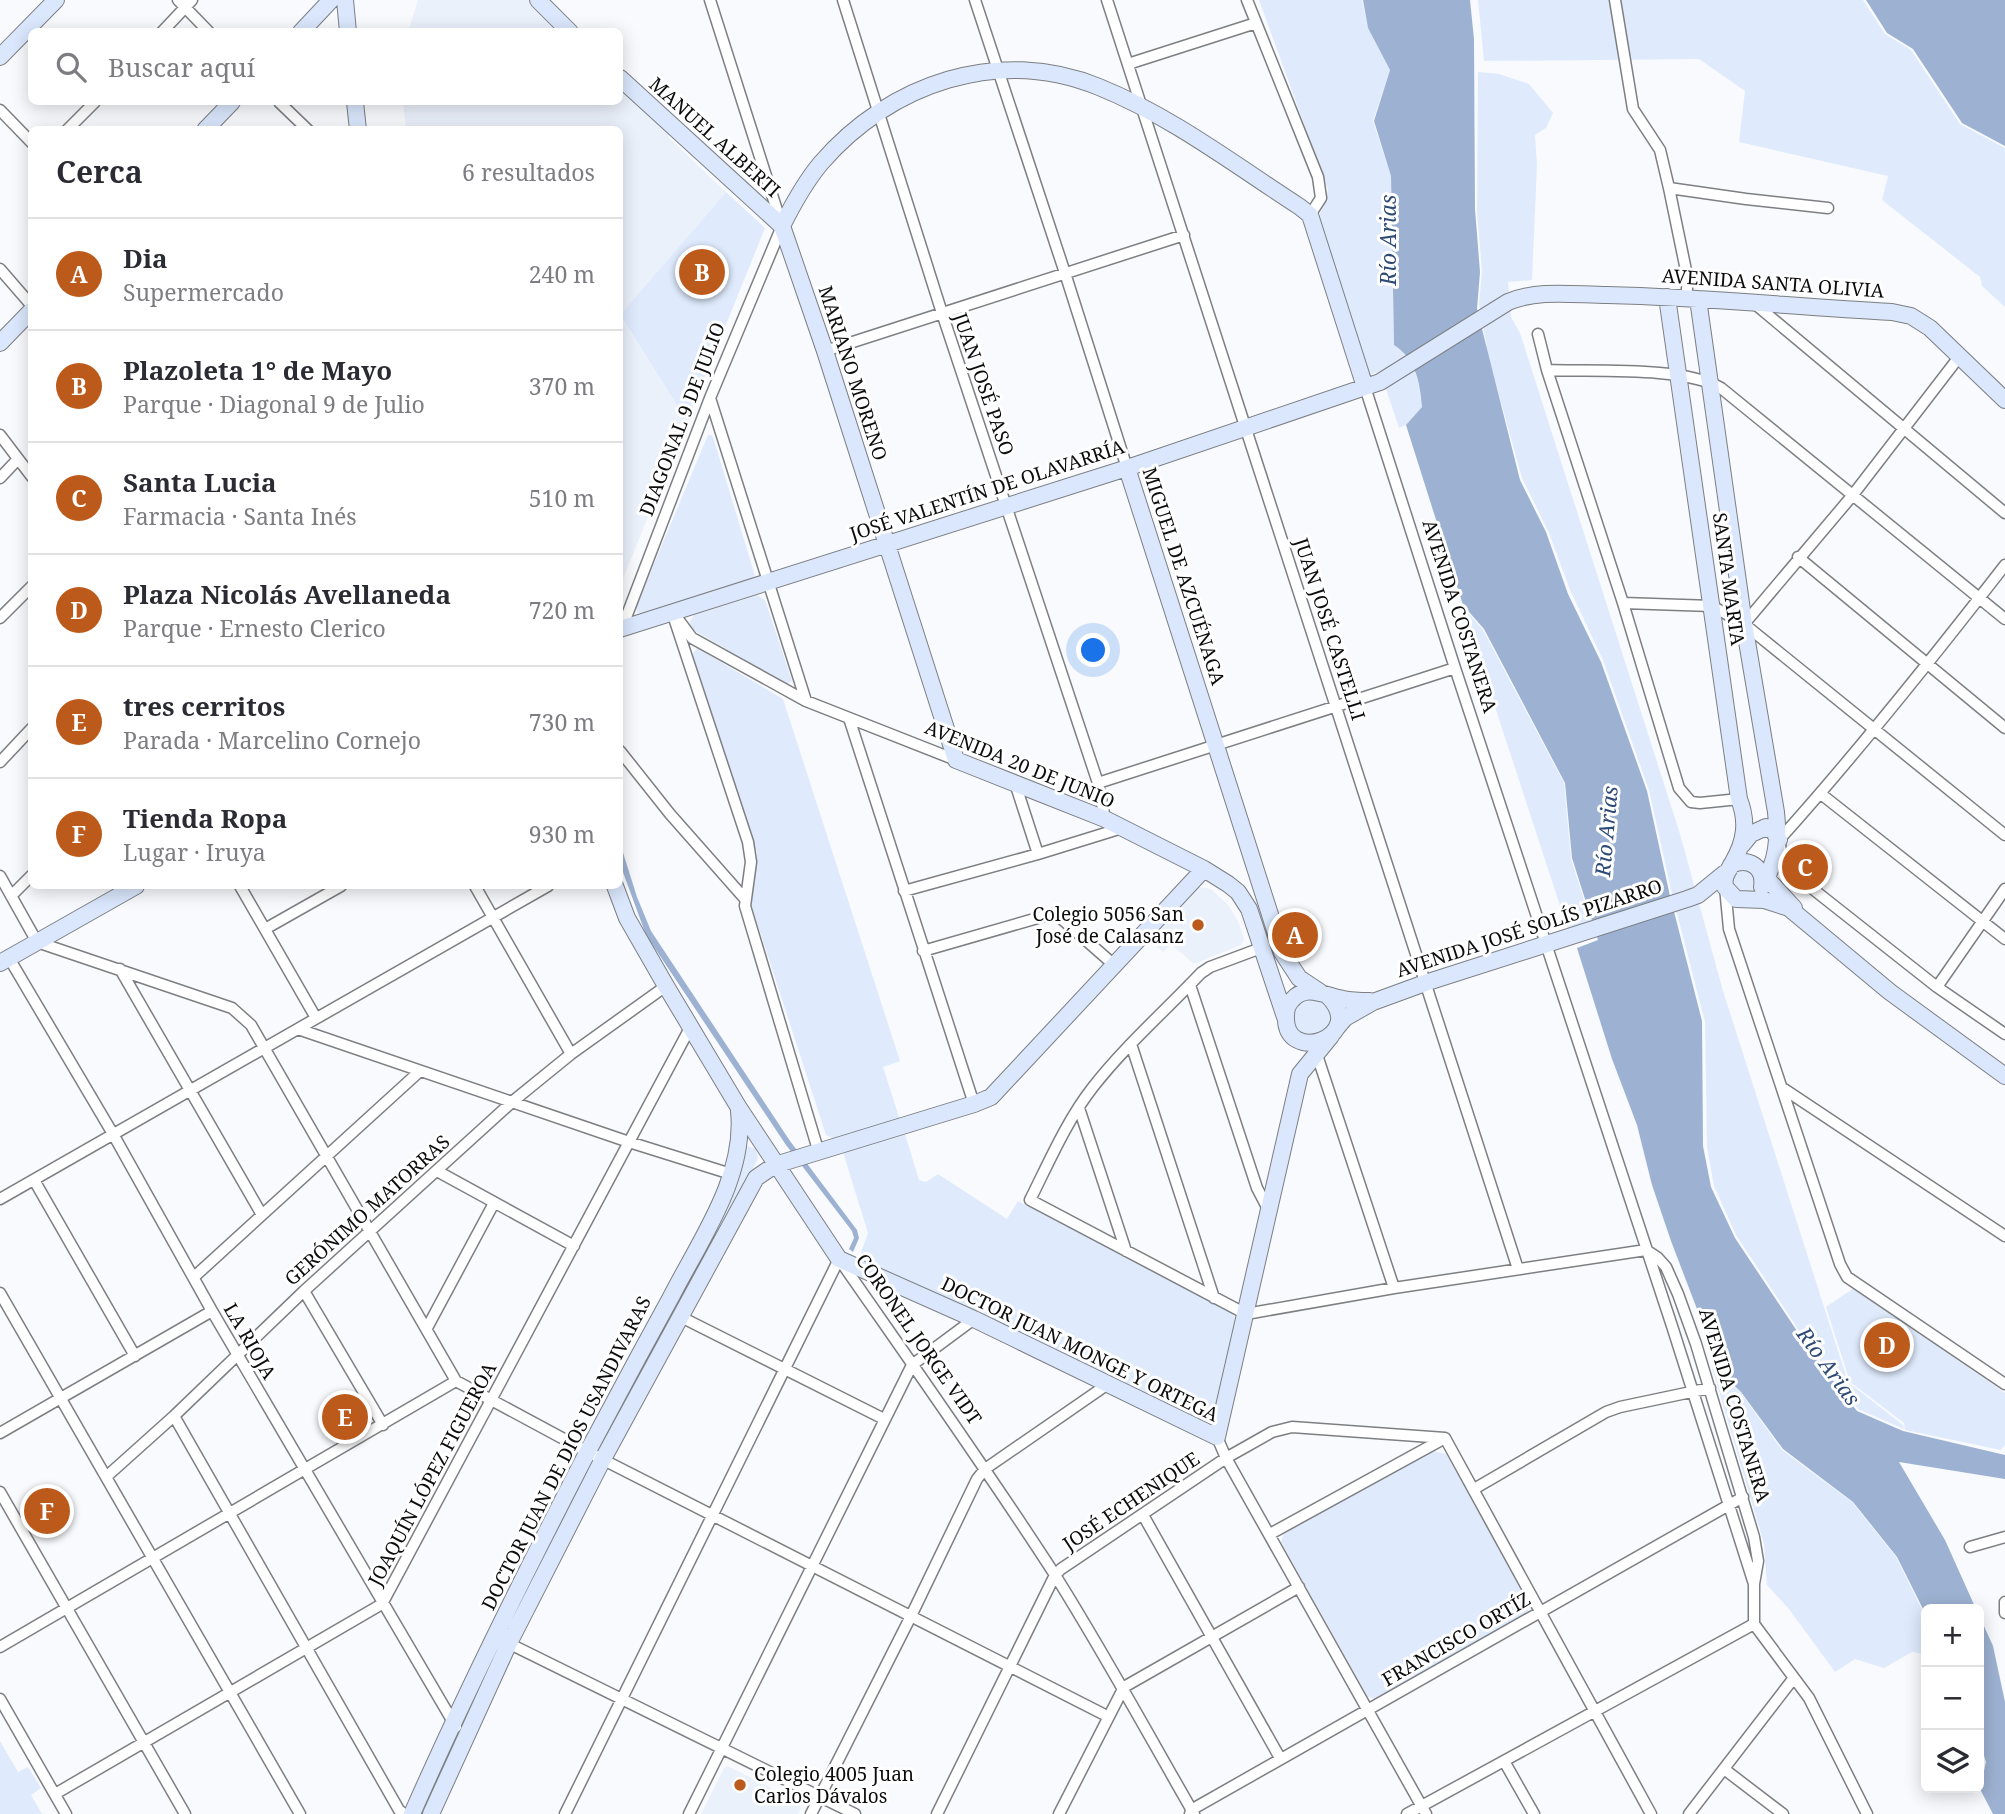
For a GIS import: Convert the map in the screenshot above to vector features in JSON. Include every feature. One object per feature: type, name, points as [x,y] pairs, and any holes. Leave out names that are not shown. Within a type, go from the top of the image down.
[{"type":"main road","points":[[28,28],[56,0]]},
{"type":"main road","points":[[305,28],[331,0]]},
{"type":"main road","points":[[345,0],[348,28]]},
{"type":"main road","points":[[538,0],[566,28]]},
{"type":"main road","points":[[0,57],[28,28]]},
{"type":"main road","name":"DIAGONAL 9 DE JULIO","points":[[782,226],[800,192],[820,164],[879,112],[907,94],[935,83],[998,70],[1034,71],[1072,77],[1142,106],[1310,215]]},
{"type":"main road","name":"MANUEL ALBERTI","points":[[623,81],[782,226]]},
{"type":"main road","points":[[209,126],[229,105]]},
{"type":"main road","points":[[355,105],[358,126]]},
{"type":"main road","name":"AVENIDA COSTANERA","points":[[1310,215],[1365,387]]},
{"type":"main road","name":"MARIANO MORENO","points":[[782,226],[825,351],[956,760]]},
{"type":"main road","name":"AVENIDA SANTA OLIVIA","points":[[1508,302],[1520,297],[1543,295],[1667,296],[1892,312],[1911,316],[1930,328],[2005,400]]},
{"type":"main road","name":"SANTA MARTA","points":[[1667,296],[1746,824],[1733,887]]},
{"type":"main road","name":"SANTA MARTA","points":[[1692,298],[1709,382],[1779,840]]},
{"type":"main road","name":"JOSÉ VALENTÍN DE OLAVARRÍA","points":[[623,627],[1127,468],[1385,380],[1508,302]]},
{"type":"main road","points":[[1,341],[28,312]]},
{"type":"main road","name":"MIGUEL DE AZCUÉNAGA","points":[[1127,468],[1282,952],[1299,978],[1324,994]]},
{"type":"main road","name":"AVENIDA 20 DE JUNIO","points":[[956,760],[1105,819],[1228,884],[1245,901],[1288,1025],[1300,1074]]},
{"type":"main road","points":[[1742,805],[1760,820],[1767,819],[1776,812]]},
{"type":"main road","points":[[1740,846],[1751,834],[1766,827],[1773,831],[1779,840],[1759,893],[1733,887],[1747,862],[1765,875]]},
{"type":"main road","points":[[731,1174],[764,1172],[991,1097],[1204,869]]},
{"type":"main road","name":"AVENIDA JOSÉ SOLÍS PIZARRO","points":[[1765,875],[1803,918]]},
{"type":"main road","name":"AVENIDA JOSÉ SOLÍS PIZARRO","points":[[1693,897],[1716,894],[1733,887]]},
{"type":"main road","name":"AVENIDA JOSÉ SOLÍS PIZARRO","points":[[1333,1033],[1354,1010],[1425,983],[1693,897],[1733,887],[1790,908],[1890,992],[2005,1076]]},
{"type":"main road","points":[[5,960],[131,889]]},
{"type":"main road","points":[[616,889],[627,918],[764,1147],[764,1172]]},
{"type":"main road","points":[[1312,990],[1324,994],[1337,1008],[1338,1023],[1333,1033],[1315,1044],[1298,1040],[1288,1025],[1287,1009],[1296,996],[1312,990]]},
{"type":"main road","name":"AVENIDA JOSÉ SOLÍS PIZARRO","points":[[1324,994],[1373,1002]]},
{"type":"main road","name":"AVENIDA 20 DE JUNIO","points":[[1217,1437],[1300,1074],[1333,1033]]},
{"type":"main road","name":"DOCTOR JUAN DE DIOS USANDIVARAS","points":[[412,1814],[452,1723],[502,1640],[721,1202],[739,1148],[739,1108]]},
{"type":"main road","points":[[739,1148],[752,1141],[764,1147]]},
{"type":"main road","name":"DOCTOR JUAN DE DIOS USANDIVARAS","points":[[595,1456],[681,1318],[764,1172]]},
{"type":"main road","name":"CORONEL JORGE VIDT","points":[[764,1172],[839,1259]]},
{"type":"main road","name":"DOCTOR JUAN MONGE Y ORTEGA","points":[[839,1259],[974,1320],[1217,1437]]},
{"type":"main road","name":"DOCTOR JUAN DE DIOS USANDIVARAS","points":[[431,1814],[466,1737],[502,1640]]},
{"type":"street","name":"MARIANO MORENO","points":[[710,0],[782,226]]},
{"type":"street","name":"JUAN JOSÉ PASO","points":[[843,0],[942,313],[1098,783],[1105,819]]},
{"type":"street","name":"MIGUEL DE AZCUÉNAGA","points":[[975,0],[1127,468]]},
{"type":"street","name":"JUAN JOSÉ CASTELLI","points":[[1107,0],[1518,1269]]},
{"type":"street","points":[[1247,0],[1318,177],[1321,198],[1310,215]]},
{"type":"street","name":"SANTA MARTA","points":[[1615,0],[1633,109],[1660,150],[1692,298]]},
{"type":"street","points":[[165,28],[185,3],[206,28]]},
{"type":"street","points":[[1128,64],[1256,23]]},
{"type":"street","points":[[71,126],[91,105]]},
{"type":"street","points":[[282,105],[304,126]]},
{"type":"street","points":[[0,110],[28,139]]},
{"type":"street","points":[[1669,188],[1828,208]]},
{"type":"street","name":"DIAGONAL 9 DE JULIO","points":[[623,623],[710,398],[782,226]]},
{"type":"street","points":[[825,351],[1184,234]]},
{"type":"street","points":[[0,269],[28,303]]},
{"type":"street","points":[[1755,304],[2005,513]]},
{"type":"street","points":[[1538,334],[1679,788],[1690,802],[1742,805]]},
{"type":"street","points":[[1744,624],[1852,496],[1959,357]]},
{"type":"street","points":[[1547,370],[1679,374],[1721,388],[2005,619]]},
{"type":"street","name":"AVENIDA COSTANERA","points":[[1365,387],[1754,1584]]},
{"type":"street","points":[[710,398],[806,701]]},
{"type":"street","points":[[0,435],[28,472]]},
{"type":"street","points":[[0,478],[18,459]]},
{"type":"street","points":[[1798,557],[2005,728]]},
{"type":"street","points":[[1794,873],[1782,856],[1779,840],[1821,794],[2005,565]]},
{"type":"street","points":[[0,618],[28,590]]},
{"type":"street","points":[[1623,603],[1712,606],[1744,624],[2005,835]]},
{"type":"street","points":[[672,611],[748,842],[751,862],[745,906],[807,1156]]},
{"type":"street","name":"AVENIDA 20 DE JUNIO","points":[[672,611],[692,638],[806,701],[956,760]]},
{"type":"street","points":[[1098,783],[1338,708],[1455,668]]},
{"type":"street","points":[[849,718],[974,1104]]},
{"type":"street","points":[[0,762],[28,732]]},
{"type":"street","points":[[623,755],[670,814],[745,899]]},
{"type":"street","points":[[1015,783],[1038,854]]},
{"type":"street","points":[[1821,794],[2005,939]]},
{"type":"street","points":[[904,891],[1122,828]]},
{"type":"street","points":[[1765,875],[1780,865],[1794,873],[1937,987],[2005,1034]]},
{"type":"street","points":[[0,876],[37,942],[232,1008],[251,1025],[457,1381],[595,1456],[1107,1716]]},
{"type":"street","points":[[11,896],[28,879]]},
{"type":"street","points":[[1733,887],[1729,929],[1840,1264],[1847,1277],[1855,1285],[2005,1384]]},
{"type":"street","points":[[242,889],[316,1018]]},
{"type":"street","points":[[265,929],[336,889]]},
{"type":"street","points":[[477,889],[571,1054]]},
{"type":"street","points":[[0,1199],[543,889]]},
{"type":"street","points":[[1937,987],[2005,890]]},
{"type":"street","points":[[923,951],[1055,913],[1114,964]]},
{"type":"street","points":[[1261,948],[1210,967],[1131,1044],[1093,1087],[1079,1108],[1030,1200],[1246,1314],[1394,1288],[1646,1250]]},
{"type":"street","name":"LA RIOJA","points":[[5,960],[113,1134],[212,1311],[452,1723],[466,1737]]},
{"type":"street","points":[[120,969],[262,1215]]},
{"type":"street","points":[[1190,985],[1256,1188],[1268,1209]]},
{"type":"street","name":"GERÓNIMO MATORRAS","points":[[106,1477],[239,1355],[250,1341],[304,1291],[512,1102],[571,1054],[666,986]]},
{"type":"street","name":"JOAQUÍN LÓPEZ FIGUEROA","points":[[55,1794],[382,1604],[691,1026]]},
{"type":"street","points":[[298,1029],[731,1174]]},
{"type":"street","points":[[1131,1044],[1214,1298]]},
{"type":"street","points":[[1316,1052],[1394,1288]]},
{"type":"street","points":[[194,1277],[420,1072]]},
{"type":"street","points":[[1784,1089],[2005,1237]]},
{"type":"street","points":[[1079,1108],[1126,1251]]},
{"type":"street","points":[[437,1171],[574,1246]]},
{"type":"street","points":[[34,1180],[135,1356]]},
{"type":"street","points":[[427,1328],[494,1203]]},
{"type":"street","name":"AVENIDA COSTANERA","points":[[1646,1250],[1666,1267],[1692,1332],[1755,1537],[1758,1561],[1754,1584],[1754,1623]]},
{"type":"street","points":[[565,1814],[839,1259]]},
{"type":"street","name":"CORONEL JORGE VIDT","points":[[839,1259],[1055,1575],[1124,1687],[1192,1813]]},
{"type":"street","points":[[304,1291],[383,1425]]},
{"type":"street","points":[[0,1293],[300,1814]]},
{"type":"street","points":[[0,1433],[212,1311]]},
{"type":"street","points":[[681,1318],[884,1419]]},
{"type":"street","points":[[689,1814],[912,1365],[974,1320]]},
{"type":"street","points":[[0,1647],[457,1381]]},
{"type":"street","points":[[811,1814],[977,1479],[985,1469],[1108,1384]]},
{"type":"street","points":[[1474,1489],[1606,1412],[1710,1388]]},
{"type":"street","points":[[174,1416],[399,1810],[404,1814]]},
{"type":"street","name":"JOSÉ ECHENIQUE","points":[[937,1814],[1055,1575],[1061,1569],[1226,1458],[1272,1432],[1292,1427],[1445,1438]]},
{"type":"street","name":"DOCTOR JUAN MONGE Y ORTEGA","points":[[1217,1437],[1226,1458],[1424,1810]]},
{"type":"street","points":[[1270,1534],[1445,1438],[1651,1814]]},
{"type":"street","points":[[0,1492],[185,1814]]},
{"type":"street","name":"FRANCISCO ORTÍZ","points":[[1192,1813],[1280,1758],[1742,1497]]},
{"type":"street","points":[[1143,1515],[1280,1758]]},
{"type":"street","points":[[1970,1546],[2005,1537]]},
{"type":"street","points":[[1059,1814],[1124,1687],[1299,1587]]},
{"type":"street","points":[[2005,1602],[2005,1613]]},
{"type":"street","points":[[1407,1814],[1424,1810],[1504,1761],[1754,1623],[1809,1698],[1867,1814]]},
{"type":"street","points":[[502,1640],[855,1814]]},
{"type":"street","points":[[1689,1814],[1793,1679]]},
{"type":"street","points":[[0,1699],[66,1814]]},
{"type":"street","points":[[1504,1761],[1534,1814]]},
{"type":"street","points":[[1724,1769],[1783,1814]]},
{"type":"shaded area","points":[[418,0],[538,0],[566,28],[409,28]]},
{"type":"shaded area","points":[[1259,0],[1362,0],[1368,28],[1390,70],[1373,121],[1391,176],[1394,345],[1412,364],[1422,407],[1406,425],[1399,428],[1380,371],[1368,376],[1319,216],[1328,190]]},
{"type":"shaded area","points":[[1478,0],[1863,0],[1885,34],[1911,50],[1960,124],[2005,148],[2005,307],[1982,286],[1980,277],[1882,200],[1888,176],[1739,142],[1745,91],[1699,59],[1484,61]]},
{"type":"shaded area","points":[[1478,72],[1499,74],[1529,84],[1553,113],[1546,128],[1535,135],[1537,165],[1532,280],[1508,282],[1511,317],[1520,333],[1680,834],[1723,991],[1848,1382],[1903,1425],[1904,1429],[1858,1409],[1813,1352],[1736,1235],[1714,1186],[1707,1147],[1705,1022],[1649,790],[1603,660],[1570,590],[1549,533],[1522,478],[1489,359],[1479,304],[1482,271],[1477,211]]},
{"type":"shaded area","points":[[623,81],[674,129],[668,137],[726,192],[623,312],[623,126],[406,126],[403,105],[623,105]]},
{"type":"shaded area","points":[[726,192],[765,228],[687,421],[623,320],[623,312]]},
{"type":"shaded area","points":[[623,321],[687,421],[623,579]]},
{"type":"shaded area","points":[[708,435],[712,435],[714,440],[755,576],[750,580],[642,614],[637,612],[636,607]]},
{"type":"shaded area","points":[[757,595],[765,600],[792,681],[787,684],[690,628],[689,623],[694,615]]},
{"type":"shaded area","points":[[1462,606],[1483,630],[1564,783],[1571,859],[1591,922],[1568,930]]},
{"type":"shaded area","points":[[697,648],[783,699],[900,1061],[883,1067],[900,1120],[836,1140],[826,1135],[751,904],[757,853],[692,655]]},
{"type":"shaded area","points":[[1742,867],[1754,873],[1756,886],[1745,895],[1731,890],[1729,875]]},
{"type":"shaded area","name":"Colegio 5056 San José de Calasanz","points":[[1194,886],[1211,889],[1229,906],[1244,939],[1241,945],[1194,964],[1171,944],[1163,952],[1146,936]]},
{"type":"shaded area","points":[[1304,994],[1330,1003],[1334,1018],[1320,1037],[1296,1033],[1290,1007]]},
{"type":"shaded area","points":[[905,1134],[919,1180],[926,1182],[938,1174],[1007,1219],[1018,1201],[1232,1312],[1237,1322],[1215,1422],[1208,1426],[858,1260],[868,1233],[843,1152]]},
{"type":"shaded area","points":[[748,1146],[756,1149],[758,1159],[598,1452],[596,1451],[739,1182],[741,1157]]},
{"type":"shaded area","points":[[1854,1288],[2005,1393],[2005,1445],[2001,1450],[1905,1430],[1904,1423],[1850,1382],[1826,1307]]},
{"type":"shaded area","points":[[1712,1367],[1740,1392],[1782,1450],[1852,1502],[1896,1557],[1921,1608],[1921,1653],[1912,1652],[1884,1668],[1855,1659],[1835,1672],[1789,1609],[1767,1585],[1764,1544]]},
{"type":"shaded area","points":[[1433,1451],[1446,1454],[1530,1604],[1527,1614],[1375,1699],[1368,1697],[1281,1542],[1284,1533]]},
{"type":"shaded area","points":[[0,1741],[18,1772],[28,1767],[41,1788],[31,1795],[42,1814],[0,1814]]},
{"type":"shaded area","name":"Colegio 4005 Juan Carlos Dávalos","points":[[728,1766],[798,1802],[801,1809],[798,1814],[701,1814],[724,1768]]},
{"type":"water","name":"Río Arias","points":[[1363,0],[1470,0],[1474,39],[1475,209],[1480,272],[1477,309],[1520,480],[1546,532],[1568,594],[1601,662],[1647,791],[1702,1021],[1703,1146],[1711,1187],[1735,1238],[1813,1355],[1857,1411],[1903,1431],[2005,1455],[2005,1479],[1899,1462],[1945,1540],[1974,1604],[1921,1605],[1897,1557],[1853,1502],[1783,1449],[1741,1392],[1714,1367],[1705,1330],[1652,1185],[1637,1125],[1612,1059],[1577,948],[1598,940],[1572,858],[1565,783],[1484,629],[1463,605],[1406,425],[1422,407],[1412,364],[1394,345],[1391,176],[1374,121],[1390,70],[1368,28]]},
{"type":"water","points":[[1866,0],[2005,0],[2005,146],[1962,123],[1913,49],[1887,33]]},
{"type":"water","points":[[623,853],[651,931],[790,1141],[857,1230],[859,1238],[853,1252],[849,1249],[854,1238],[852,1231],[786,1145],[646,935],[623,872]]},
{"type":"water","points":[[1984,1626],[1993,1646],[2005,1702],[2005,1814],[1993,1814],[1982,1793],[1986,1762]]},
{"type":"place","name":"Plazoleta 1° de Mayo","points":[[702,272]]},
{"type":"place","name":"Santa Lucia","points":[[1805,867]]},
{"type":"place","name":"Colegio 5056 San José de Calasanz","points":[[1198,925]]},
{"type":"place","name":"Dia","points":[[1295,935]]},
{"type":"place","name":"Plaza Nicolás Avellaneda","points":[[1887,1345]]},
{"type":"place","name":"tres cerritos","points":[[345,1417]]},
{"type":"place","name":"Tienda Ropa","points":[[47,1511]]},
{"type":"place","name":"Colegio 4005 Juan Carlos Dávalos","points":[[740,1785]]}]
